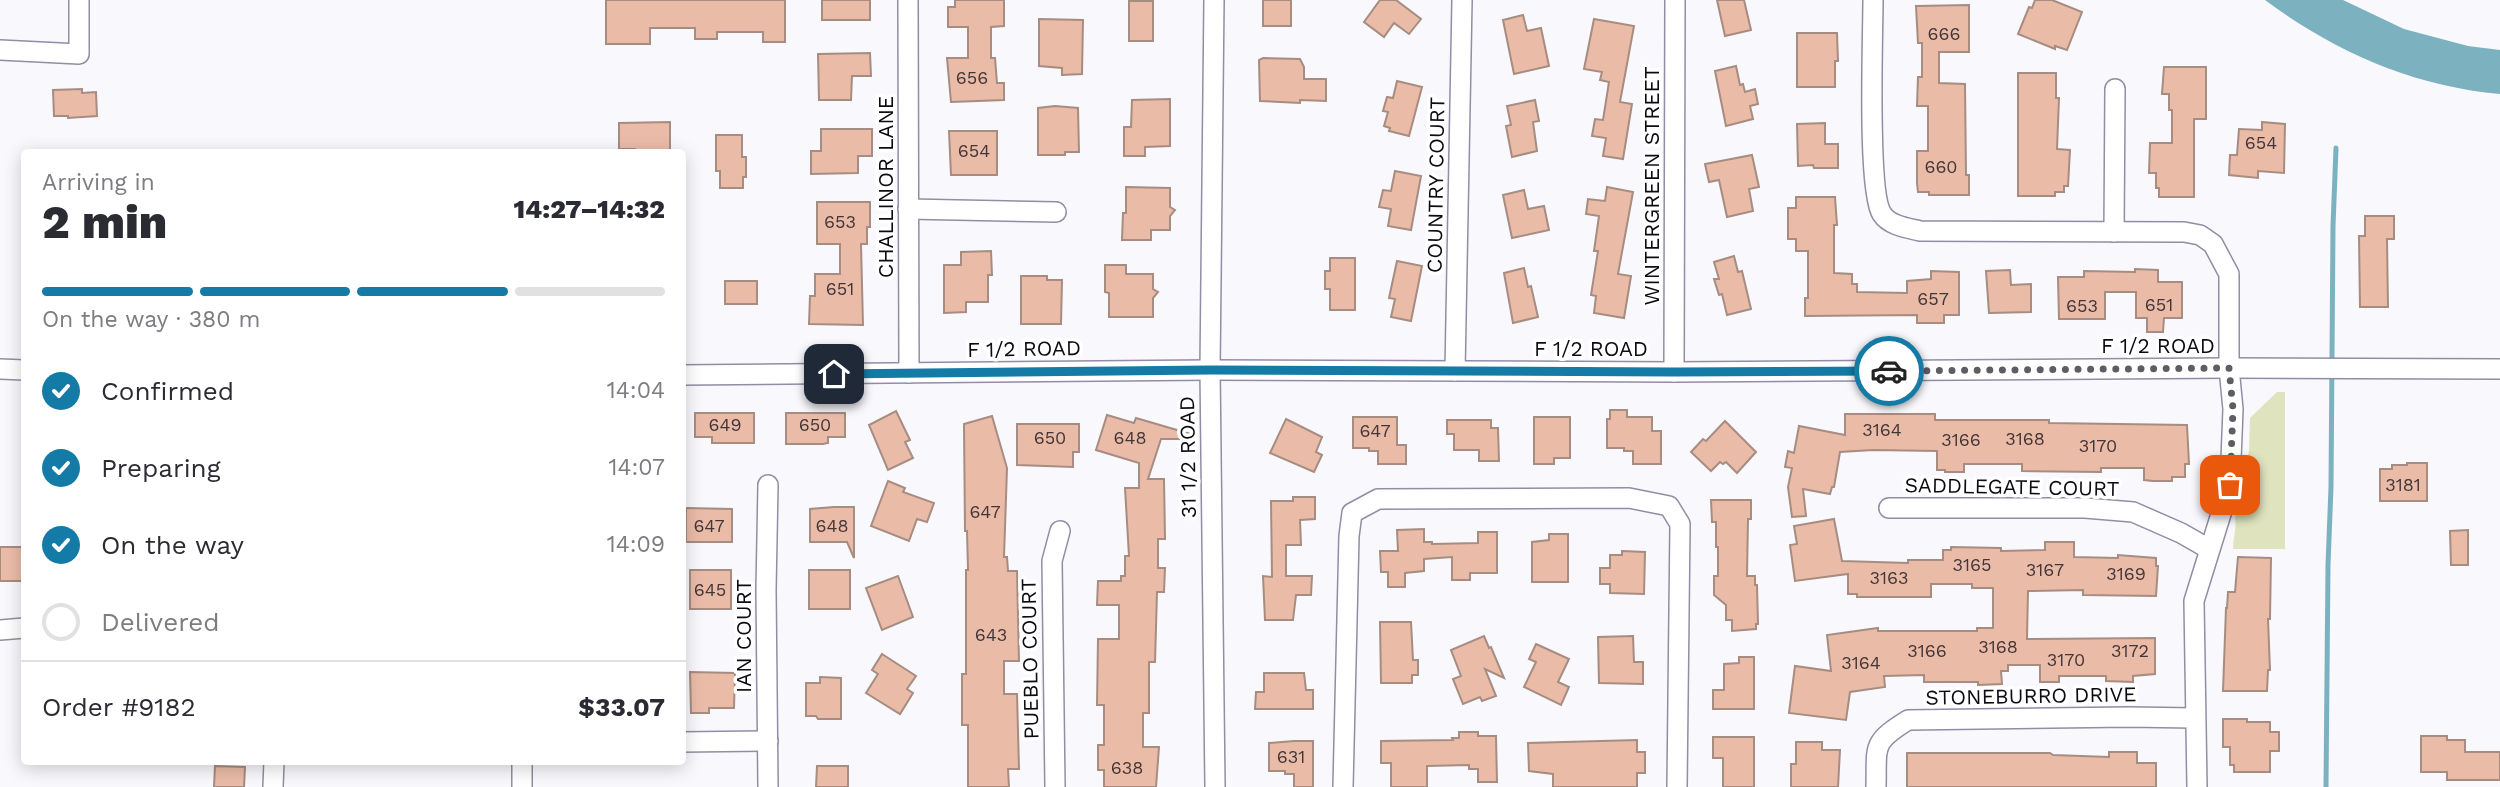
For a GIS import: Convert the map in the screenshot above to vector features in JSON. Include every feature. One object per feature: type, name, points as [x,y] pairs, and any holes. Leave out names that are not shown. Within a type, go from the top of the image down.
[{"type":"street","points":[[0,50],[79,54],[79,0]]},
{"type":"street","name":"CHALLINOR LANE","points":[[908,0],[909,373]]},
{"type":"street","name":"31 1/2 ROAD","points":[[1214,0],[1210,370],[1215,787]]},
{"type":"street","name":"COUNTRY COURT","points":[[1455,372],[1462,0]]},
{"type":"street","name":"WINTERGREEN STREET","points":[[1674,372],[1675,0]]},
{"type":"street","points":[[1873,0],[1874,175],[1881,213],[1893,224],[1920,231],[2184,232],[2200,235],[2213,244],[2229,274],[2229,368],[2233,409],[2230,485],[2194,601],[2197,787]]},
{"type":"street","points":[[2114,232],[2115,89]]},
{"type":"street","points":[[908,209],[1056,212]]},
{"type":"street","points":[[0,369],[21,370]]},
{"type":"street","name":"F 1/2 ROAD","points":[[686,375],[1210,370],[1674,372],[2500,369]]},
{"type":"street","name":"IAN COURT","points":[[768,485],[768,787]]},
{"type":"street","points":[[1343,787],[1349,536],[1352,513],[1378,499],[1629,498],[1669,506],[1680,524],[1677,787]]},
{"type":"street","name":"SADDLEGATE COURT","points":[[1889,508],[2085,508],[2133,512],[2181,533],[2209,549]]},
{"type":"street","name":"PUEBLO COURT","points":[[1055,787],[1052,561],[1060,531]]},
{"type":"street","points":[[0,630],[21,628]]},
{"type":"street","name":"STONEBURRO DRIVE","points":[[1876,787],[1877,745],[1885,734],[1908,720],[2194,718]]},
{"type":"street","points":[[686,742],[768,741]]},
{"type":"street","points":[[273,787],[274,765]]},
{"type":"street","points":[[522,765],[522,787]]},
{"type":"green space","points":[[2277,392],[2285,392],[2285,549],[2233,549],[2235,518],[2249,450],[2250,418]]},
{"type":"water","points":[[2265,0],[2343,0],[2404,29],[2468,46],[2500,50],[2500,94],[2436,83],[2376,64],[2319,36]]},
{"type":"building","points":[[606,0],[785,0],[785,42],[763,42],[763,32],[717,32],[717,39],[695,39],[695,28],[650,28],[650,44],[606,44]]},
{"type":"building","points":[[822,0],[870,0],[870,20],[822,20]]},
{"type":"building","points":[[955,0],[1004,0],[1004,26],[991,27],[991,58],[995,58],[997,83],[1004,83],[1004,100],[951,102],[947,58],[968,58],[968,27],[948,27],[948,7],[955,7]]},
{"type":"building","points":[[1263,0],[1291,0],[1291,26],[1263,26]]},
{"type":"building","points":[[1380,0],[1396,0],[1421,19],[1409,34],[1394,23],[1384,37],[1364,22]]},
{"type":"building","points":[[1717,0],[1744,0],[1751,30],[1725,36]]},
{"type":"building","points":[[2035,0],[2052,0],[2082,12],[2067,50],[2055,46],[2055,49],[2018,34],[2029,7],[2032,8]]},
{"type":"building","points":[[1129,1],[1153,1],[1153,41],[1129,41]]},
{"type":"building","points":[[1969,5],[1969,52],[1939,52],[1939,83],[1965,84],[1966,175],[1969,175],[1969,195],[1929,195],[1929,192],[1918,192],[1917,183],[1917,151],[1928,151],[1928,106],[1917,106],[1918,77],[1922,77],[1922,43],[1918,43],[1916,6]]},
{"type":"building","points":[[1523,15],[1527,31],[1541,28],[1549,66],[1514,74],[1503,20]]},
{"type":"building","points":[[1039,19],[1083,20],[1082,74],[1062,75],[1062,68],[1039,66]]},
{"type":"building","points":[[1594,19],[1634,26],[1620,102],[1632,104],[1623,159],[1603,156],[1606,138],[1592,136],[1595,119],[1603,120],[1609,82],[1600,80],[1602,72],[1584,69]]},
{"type":"building","points":[[1797,33],[1837,33],[1835,87],[1797,87]]},
{"type":"building","points":[[870,53],[871,76],[852,76],[851,100],[819,100],[818,54]]},
{"type":"building","points":[[1300,59],[1304,67],[1304,79],[1326,79],[1326,101],[1260,101],[1259,60]]},
{"type":"building","points":[[1736,66],[1740,85],[1743,84],[1745,92],[1755,89],[1758,104],[1750,106],[1753,119],[1726,126],[1715,71]]},
{"type":"building","points":[[2164,67],[2206,67],[2206,119],[2194,119],[2194,197],[2159,197],[2156,173],[2149,173],[2150,143],[2172,143],[2169,94],[2162,94]]},
{"type":"building","points":[[2018,73],[2056,73],[2056,98],[2059,98],[2057,149],[2070,150],[2068,186],[2064,186],[2064,192],[2055,192],[2055,196],[2018,196]]},
{"type":"building","points":[[1397,81],[1422,87],[1409,136],[1389,131],[1390,128],[1384,126],[1388,112],[1383,111],[1387,97],[1393,98]]},
{"type":"building","points":[[82,89],[82,93],[96,92],[97,116],[54,116],[53,90]]},
{"type":"building","points":[[1170,99],[1170,146],[1145,147],[1145,156],[1124,156],[1124,127],[1131,127],[1132,100]]},
{"type":"building","points":[[1535,100],[1539,121],[1533,122],[1537,151],[1512,157],[1506,126],[1511,125],[1507,106]]},
{"type":"building","points":[[1038,108],[1078,108],[1079,152],[1038,155]]},
{"type":"building","points":[[670,122],[670,149],[619,149],[619,123]]},
{"type":"building","points":[[2262,122],[2285,124],[2284,173],[2258,171],[2258,178],[2229,175],[2230,155],[2237,155],[2239,129],[2262,130]]},
{"type":"building","points":[[1825,123],[1825,144],[1838,144],[1838,168],[1798,166],[1797,124]]},
{"type":"building","points":[[821,129],[872,129],[872,156],[858,156],[858,173],[811,174],[811,151],[821,151]]},
{"type":"building","points":[[949,131],[997,131],[997,175],[951,175]]},
{"type":"building","points":[[716,135],[742,135],[742,157],[746,157],[743,188],[720,188],[720,171],[716,171]]},
{"type":"building","points":[[1752,155],[1759,187],[1749,189],[1753,211],[1727,217],[1719,180],[1709,182],[1705,164]]},
{"type":"building","points":[[1395,171],[1421,176],[1411,230],[1388,226],[1391,209],[1379,207],[1383,190],[1391,191]]},
{"type":"building","points":[[1126,187],[1170,188],[1170,207],[1175,210],[1170,216],[1170,230],[1151,230],[1151,240],[1122,240]]},
{"type":"building","points":[[1607,187],[1633,192],[1618,274],[1631,276],[1624,318],[1594,313],[1596,296],[1591,295],[1598,251],[1594,251],[1599,216],[1586,214],[1588,199],[1605,201]]},
{"type":"building","points":[[1524,190],[1528,209],[1544,206],[1549,230],[1512,238],[1503,195]]},
{"type":"building","points":[[1796,197],[1835,197],[1837,225],[1834,225],[1834,273],[1852,274],[1852,284],[1857,284],[1857,292],[1907,293],[1907,281],[1931,279],[1931,271],[1959,272],[1959,315],[1944,315],[1944,323],[1917,323],[1917,315],[1805,316],[1805,298],[1808,298],[1808,251],[1796,251],[1796,239],[1788,239],[1788,208],[1796,208]]},
{"type":"building","points":[[817,202],[870,202],[867,244],[861,244],[863,325],[809,324],[810,296],[815,296],[815,274],[840,274],[840,244],[817,244]]},
{"type":"building","points":[[2365,216],[2394,216],[2394,239],[2387,239],[2388,307],[2360,307],[2359,236],[2365,236]]},
{"type":"building","points":[[991,251],[992,275],[988,275],[988,302],[966,302],[966,312],[944,313],[944,265],[961,265],[961,252]]},
{"type":"building","points":[[1734,256],[1738,272],[1742,271],[1751,309],[1727,315],[1722,294],[1719,295],[1714,279],[1719,279],[1714,262]]},
{"type":"building","points":[[1330,258],[1355,258],[1355,310],[1330,310],[1330,289],[1325,289],[1325,271],[1330,271]]},
{"type":"building","points":[[1397,261],[1422,266],[1411,321],[1391,317],[1395,299],[1389,298]]},
{"type":"building","points":[[1105,265],[1126,265],[1126,274],[1153,274],[1153,289],[1158,292],[1153,298],[1153,317],[1109,317]]},
{"type":"building","points":[[1524,268],[1538,317],[1513,323],[1504,273]]},
{"type":"building","points":[[2135,269],[2158,270],[2158,282],[2182,282],[2182,318],[2164,318],[2163,332],[2147,332],[2147,318],[2136,318],[2136,292],[2105,292],[2105,319],[2059,319],[2058,277],[2084,277],[2084,271],[2135,272]]},
{"type":"building","points":[[2010,270],[2011,285],[2031,284],[2031,312],[1989,313],[1986,271]]},
{"type":"building","points":[[1021,276],[1047,276],[1047,280],[1062,280],[1061,324],[1021,324]]},
{"type":"building","points":[[725,281],[757,281],[757,304],[725,304]]},
{"type":"building","points":[[1610,410],[1627,410],[1627,417],[1652,417],[1652,431],[1661,431],[1661,464],[1633,464],[1633,451],[1607,448],[1607,419],[1610,419]]},
{"type":"building","points":[[896,411],[910,440],[905,442],[913,458],[888,470],[869,425]]},
{"type":"building","points":[[695,413],[754,413],[754,443],[712,443],[712,437],[695,437]]},
{"type":"building","points":[[786,413],[845,413],[845,437],[828,437],[828,443],[823,444],[786,444]]},
{"type":"building","points":[[1845,414],[1935,414],[1935,420],[2049,420],[2049,423],[2187,425],[2189,464],[2185,464],[2185,477],[2172,477],[2172,481],[2153,481],[2144,480],[2144,468],[2101,468],[2101,472],[2022,471],[2022,464],[1964,464],[1964,472],[1945,472],[1937,470],[1937,451],[1840,452],[1834,487],[1830,494],[1803,489],[1806,516],[1792,517],[1788,487],[1792,468],[1785,467],[1788,451],[1794,453],[1799,426],[1845,435]]},
{"type":"building","points":[[1107,415],[1134,423],[1136,418],[1194,435],[1193,439],[1161,439],[1148,479],[1164,479],[1165,539],[1158,539],[1158,568],[1165,568],[1164,592],[1157,592],[1155,662],[1149,662],[1149,713],[1143,713],[1143,747],[1159,747],[1156,787],[1104,787],[1104,770],[1098,770],[1098,745],[1104,745],[1104,705],[1097,705],[1098,639],[1119,639],[1119,605],[1097,605],[1098,581],[1121,581],[1121,576],[1125,576],[1125,556],[1129,556],[1125,488],[1139,488],[1139,463],[1096,450]]},
{"type":"building","points":[[992,416],[1007,468],[1004,557],[1007,557],[1008,571],[1017,571],[1019,661],[1004,661],[1004,694],[1017,694],[1019,769],[1008,769],[1009,787],[968,787],[968,725],[962,725],[968,570],[964,424]]},
{"type":"building","points":[[1353,417],[1397,417],[1397,445],[1406,445],[1406,464],[1378,464],[1378,451],[1353,448]]},
{"type":"building","points":[[1534,417],[1570,417],[1570,458],[1554,458],[1554,464],[1534,464]]},
{"type":"building","points":[[1286,419],[1322,437],[1316,452],[1322,455],[1314,472],[1270,453]]},
{"type":"building","points":[[1447,420],[1491,420],[1491,428],[1498,428],[1499,461],[1479,461],[1479,450],[1454,450],[1454,434],[1447,434]]},
{"type":"building","points":[[1725,421],[1756,452],[1737,473],[1726,462],[1720,462],[1711,471],[1691,452]]},
{"type":"building","points":[[1017,424],[1079,424],[1079,452],[1073,452],[1073,467],[1017,465]]},
{"type":"building","points":[[2427,463],[2427,501],[2380,501],[2380,469],[2392,469],[2392,465]]},
{"type":"building","points":[[888,481],[905,488],[903,492],[934,503],[927,522],[917,519],[909,541],[871,526]]},
{"type":"building","points":[[1293,497],[1315,497],[1315,519],[1300,520],[1301,545],[1286,545],[1286,576],[1312,576],[1311,595],[1296,595],[1293,620],[1265,620],[1263,576],[1272,577],[1271,501],[1293,501]]},
{"type":"building","points":[[1711,500],[1751,500],[1747,576],[1755,576],[1757,585],[1756,629],[1732,631],[1732,620],[1726,620],[1726,605],[1714,595],[1714,576],[1718,576],[1718,547],[1716,522],[1712,522]]},
{"type":"building","points":[[854,507],[854,558],[847,542],[810,542],[810,509]]},
{"type":"building","points":[[686,508],[732,509],[732,542],[686,542]]},
{"type":"building","points":[[1834,519],[1842,561],[1908,563],[1908,560],[1943,560],[1943,550],[1951,550],[1951,547],[2001,548],[2001,551],[2045,550],[2045,542],[2074,542],[2074,557],[2118,558],[2118,555],[2156,558],[2156,596],[2083,595],[2083,590],[2028,591],[2027,639],[2155,638],[2155,674],[2133,676],[2133,682],[2106,681],[2106,676],[2059,676],[2059,682],[2040,682],[2040,665],[2008,665],[2008,671],[2001,671],[2002,684],[1924,682],[1924,675],[1884,676],[1885,687],[1850,692],[1846,720],[1789,713],[1795,666],[1831,671],[1827,635],[1878,628],[1878,631],[1977,631],[1977,628],[1993,628],[1993,588],[1972,588],[1972,584],[1931,584],[1931,597],[1857,597],[1857,594],[1848,594],[1848,574],[1795,581],[1790,545],[1797,544],[1794,526]]},
{"type":"building","points":[[1424,529],[1424,542],[1432,544],[1478,543],[1478,532],[1497,532],[1497,573],[1470,573],[1470,580],[1452,580],[1452,557],[1424,559],[1424,571],[1405,573],[1405,587],[1388,587],[1388,572],[1381,572],[1380,551],[1398,551],[1397,530]]},
{"type":"building","points":[[2468,530],[2468,565],[2451,565],[2450,531]]},
{"type":"building","points":[[1549,534],[1568,534],[1568,582],[1532,582],[1532,542],[1549,540]]},
{"type":"building","points":[[0,547],[21,547],[21,581],[0,581]]},
{"type":"building","points":[[1622,551],[1645,552],[1644,594],[1610,593],[1610,584],[1600,584],[1600,568],[1610,568],[1610,555],[1622,555]]},
{"type":"building","points":[[2238,557],[2271,558],[2268,619],[2270,670],[2267,691],[2223,691],[2226,608],[2228,592],[2235,592]]},
{"type":"building","points":[[690,570],[731,570],[731,609],[690,609]]},
{"type":"building","points":[[809,570],[850,570],[850,609],[809,609]]},
{"type":"building","points":[[898,576],[913,617],[882,630],[866,588]]},
{"type":"building","points":[[1380,622],[1411,622],[1413,660],[1418,660],[1418,675],[1412,675],[1412,683],[1381,683]]},
{"type":"building","points":[[1484,636],[1504,678],[1485,669],[1496,696],[1482,701],[1480,697],[1463,704],[1453,679],[1461,676],[1451,650]]},
{"type":"building","points":[[1633,636],[1634,662],[1643,662],[1643,684],[1599,683],[1598,637]]},
{"type":"building","points":[[1536,644],[1569,659],[1558,682],[1569,687],[1561,705],[1524,687],[1536,662],[1529,659]]},
{"type":"building","points":[[882,654],[916,676],[907,689],[913,693],[900,714],[866,693],[878,674],[872,670]]},
{"type":"building","points":[[1739,657],[1754,657],[1754,709],[1713,709],[1713,690],[1724,690],[1724,664],[1739,663]]},
{"type":"building","points":[[690,672],[735,673],[734,708],[709,708],[709,713],[691,713]]},
{"type":"building","points":[[1264,673],[1304,673],[1306,690],[1313,690],[1313,709],[1255,709],[1256,692],[1264,692]]},
{"type":"building","points":[[820,677],[841,678],[841,719],[806,716],[806,683],[820,683]]},
{"type":"building","points":[[2223,719],[2270,722],[2270,732],[2279,732],[2279,751],[2270,751],[2270,772],[2234,772],[2234,765],[2230,765],[2230,747],[2223,747]]},
{"type":"building","points":[[1459,732],[1496,736],[1497,782],[1478,782],[1478,769],[1469,769],[1469,765],[1427,766],[1427,787],[1391,787],[1391,763],[1381,763],[1381,741],[1453,740],[1452,738],[1459,738]]},
{"type":"building","points":[[2421,736],[2447,736],[2447,740],[2465,740],[2465,752],[2500,752],[2500,780],[2447,780],[2447,772],[2421,772]]},
{"type":"building","points":[[1713,737],[1754,737],[1754,787],[1723,787],[1723,758],[1713,758]]},
{"type":"building","points":[[1637,740],[1637,752],[1645,752],[1645,773],[1637,773],[1637,787],[1553,787],[1553,774],[1529,771],[1528,743]]},
{"type":"building","points":[[1313,741],[1313,787],[1294,787],[1294,774],[1269,771],[1269,743]]},
{"type":"building","points":[[1796,742],[1822,742],[1822,750],[1840,750],[1838,787],[1791,787],[1791,764],[1796,764]]},
{"type":"building","points":[[2109,752],[2137,752],[2137,763],[2156,763],[2156,787],[1907,787],[1907,753],[2050,753],[2109,757]]},
{"type":"building","points":[[215,766],[245,767],[244,787],[214,787]]},
{"type":"building","points":[[817,766],[848,766],[848,787],[816,787]]},
{"type":"waterway","points":[[2326,787],[2336,148]]},
{"type":"way so far","points":[[1889,371],[2229,368],[2233,409],[2230,485]]},
{"type":"route","points":[[834,374],[1210,370],[1889,371]]}]
